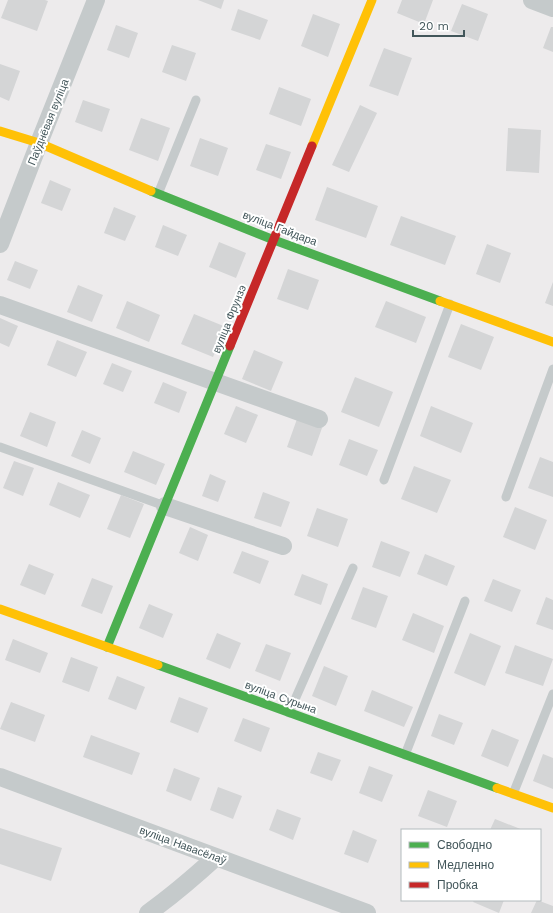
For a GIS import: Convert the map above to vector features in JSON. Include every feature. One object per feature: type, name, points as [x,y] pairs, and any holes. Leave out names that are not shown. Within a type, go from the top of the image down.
[{"type":"street","name":"Паўднёвая вуліца","points":[[0,244],[96,0]]},
{"type":"street","name":"вуліца Фрунзэ","points":[[107,647],[372,0]]},
{"type":"street","points":[[532,0],[553,8]]},
{"type":"street","name":"вуліца Гайдара","points":[[0,131],[39,143],[158,194],[274,240],[553,342]]},
{"type":"street","points":[[0,305],[319,419]]},
{"type":"street","points":[[165,506],[283,546]]},
{"type":"street","name":"вуліца Сурына","points":[[0,609],[553,808]]},
{"type":"street","name":"вуліца Навасёлаў","points":[[0,777],[367,913]]},
{"type":"street","points":[[148,913],[194,877],[216,857]]},
{"type":"lane","points":[[158,194],[196,100]]},
{"type":"lane","points":[[384,480],[450,304]]},
{"type":"lane","points":[[506,497],[553,369]]},
{"type":"lane","points":[[0,447],[165,506]]},
{"type":"lane","points":[[289,713],[353,568]]},
{"type":"lane","points":[[405,755],[465,600]]},
{"type":"lane","points":[[513,794],[553,694]]},
{"type":"building","points":[[8,0],[48,1],[37,31],[1,18]]},
{"type":"building","points":[[198,0],[224,0],[221,9]]},
{"type":"building","points":[[402,0],[433,0],[424,24],[397,13]]},
{"type":"building","points":[[462,4],[488,14],[478,41],[451,31]]},
{"type":"building","points":[[238,9],[268,20],[260,40],[231,30]]},
{"type":"building","points":[[313,14],[340,24],[328,57],[301,46]]},
{"type":"building","points":[[116,25],[138,33],[129,58],[107,50]]},
{"type":"building","points":[[551,27],[553,27],[553,52],[543,48]]},
{"type":"building","points":[[172,45],[196,53],[186,81],[162,72]]},
{"type":"building","points":[[384,48],[412,58],[398,96],[369,86]]},
{"type":"building","points":[[0,64],[20,71],[9,101],[0,97]]},
{"type":"building","points":[[279,87],[311,99],[301,126],[269,114]]},
{"type":"building","points":[[83,100],[110,109],[102,132],[75,122]]},
{"type":"building","points":[[360,105],[377,113],[349,172],[332,165]]},
{"type":"building","points":[[141,118],[170,128],[158,161],[129,150]]},
{"type":"building","points":[[508,128],[541,130],[539,173],[506,171]]},
{"type":"building","points":[[200,138],[228,148],[218,176],[190,166]]},
{"type":"building","points":[[266,144],[291,152],[281,179],[256,170]]},
{"type":"building","points":[[50,180],[71,189],[62,211],[41,203]]},
{"type":"building","points":[[327,187],[378,206],[366,238],[315,220]]},
{"type":"building","points":[[114,207],[136,216],[125,241],[104,233]]},
{"type":"building","points":[[401,216],[456,236],[445,265],[390,245]]},
{"type":"building","points":[[163,225],[187,235],[178,256],[155,247]]},
{"type":"building","points":[[219,242],[246,253],[236,278],[209,267]]},
{"type":"building","points":[[487,244],[511,253],[500,283],[476,274]]},
{"type":"building","points":[[15,261],[38,270],[30,289],[7,280]]},
{"type":"building","points":[[288,269],[319,280],[308,310],[277,299]]},
{"type":"building","points":[[553,282],[553,306],[545,303]]},
{"type":"building","points":[[78,285],[103,295],[92,322],[67,312]]},
{"type":"building","points":[[127,301],[160,315],[149,342],[116,328]]},
{"type":"building","points":[[386,301],[426,317],[416,343],[375,327]]},
{"type":"building","points":[[194,314],[226,327],[213,357],[181,344]]},
{"type":"building","points":[[0,318],[18,326],[9,347],[0,343]]},
{"type":"building","points":[[461,324],[494,337],[481,370],[448,357]]},
{"type":"building","points":[[57,340],[87,352],[76,377],[47,365]]},
{"type":"building","points":[[254,350],[283,362],[271,391],[242,379]]},
{"type":"building","points":[[112,363],[132,371],[123,392],[103,384]]},
{"type":"building","points":[[355,377],[393,392],[379,427],[341,412]]},
{"type":"building","points":[[163,382],[187,392],[179,413],[154,403]]},
{"type":"building","points":[[236,406],[258,415],[246,443],[224,434]]},
{"type":"building","points":[[431,406],[473,423],[461,453],[420,436]]},
{"type":"building","points":[[30,412],[56,422],[47,447],[20,436]]},
{"type":"building","points":[[297,419],[322,428],[312,456],[287,447]]},
{"type":"building","points":[[82,430],[101,438],[90,464],[71,456]]},
{"type":"building","points":[[349,439],[378,450],[367,476],[339,465]]},
{"type":"building","points":[[133,451],[165,464],[156,485],[124,472]]},
{"type":"building","points":[[540,457],[553,462],[553,497],[528,488]]},
{"type":"building","points":[[14,461],[34,468],[23,496],[3,488]]},
{"type":"building","points":[[414,466],[451,480],[437,513],[401,499]]},
{"type":"building","points":[[210,474],[226,481],[218,502],[202,496]]},
{"type":"building","points":[[58,482],[90,495],[80,518],[49,505]]},
{"type":"building","points":[[263,492],[290,502],[281,527],[254,518]]},
{"type":"building","points":[[121,495],[144,504],[130,538],[107,529]]},
{"type":"building","points":[[515,507],[547,520],[535,550],[503,537]]},
{"type":"building","points":[[317,508],[348,519],[338,547],[307,536]]},
{"type":"building","points":[[190,527],[208,535],[198,561],[179,553]]},
{"type":"building","points":[[381,541],[410,552],[400,577],[372,567]]},
{"type":"building","points":[[242,551],[269,561],[260,584],[233,573]]},
{"type":"building","points":[[425,554],[455,566],[447,586],[417,574]]},
{"type":"building","points":[[29,564],[54,574],[45,595],[20,585]]},
{"type":"building","points":[[302,574],[328,584],[321,605],[294,595]]},
{"type":"building","points":[[92,578],[113,586],[102,614],[81,606]]},
{"type":"building","points":[[493,579],[521,590],[512,612],[484,601]]},
{"type":"building","points":[[363,587],[388,596],[376,628],[351,619]]},
{"type":"building","points":[[546,597],[553,600],[553,630],[536,624]]},
{"type":"building","points":[[149,604],[173,614],[163,638],[139,628]]},
{"type":"building","points":[[413,613],[444,626],[434,653],[402,640]]},
{"type":"building","points":[[217,633],[241,643],[230,669],[206,659]]},
{"type":"building","points":[[470,633],[501,646],[485,686],[454,673]]},
{"type":"building","points":[[13,639],[48,653],[40,673],[5,660]]},
{"type":"building","points":[[266,644],[291,653],[280,681],[255,671]]},
{"type":"building","points":[[515,645],[553,659],[543,686],[505,673]]},
{"type":"building","points":[[71,657],[98,667],[89,692],[62,682]]},
{"type":"building","points":[[324,666],[348,676],[336,706],[312,696]]},
{"type":"building","points":[[117,676],[145,687],[136,710],[108,699]]},
{"type":"building","points":[[372,690],[413,707],[404,727],[364,711]]},
{"type":"building","points":[[179,697],[208,708],[198,733],[170,722]]},
{"type":"building","points":[[11,702],[45,715],[35,742],[0,729]]},
{"type":"building","points":[[439,714],[463,723],[454,745],[431,736]]},
{"type":"building","points":[[243,718],[270,728],[261,752],[234,741]]},
{"type":"building","points":[[492,729],[519,740],[508,767],[481,756]]},
{"type":"building","points":[[91,735],[140,753],[132,775],[83,757]]},
{"type":"building","points":[[318,752],[341,760],[332,781],[310,773]]},
{"type":"building","points":[[543,754],[553,758],[553,789],[533,781]]},
{"type":"building","points":[[369,766],[393,775],[382,802],[359,793]]},
{"type":"building","points":[[174,768],[200,778],[191,801],[166,791]]},
{"type":"building","points":[[218,787],[242,796],[233,819],[210,810]]},
{"type":"building","points":[[428,790],[457,801],[447,827],[418,816]]},
{"type":"building","points":[[277,809],[301,818],[293,840],[269,830]]},
{"type":"building","points":[[495,819],[520,829],[490,829]]},
{"type":"building","points":[[0,828],[62,848],[51,881],[0,864]]},
{"type":"building","points":[[353,830],[377,840],[368,863],[344,854]]},
{"type":"building","points":[[474,901],[504,901],[499,913]]},
{"type":"building","points":[[537,901],[553,906],[553,913],[531,913]]},
{"type":"traffic: fast","points":[[151,191],[274,240],[440,301]]},
{"type":"traffic: fast","points":[[107,647],[230,346]]},
{"type":"traffic: fast","points":[[158,665],[497,788]]},
{"type":"traffic: slow","points":[[312,146],[372,0]]},
{"type":"traffic: slow","points":[[0,131],[39,143],[151,191]]},
{"type":"traffic: slow","points":[[440,301],[553,342]]},
{"type":"traffic: slow","points":[[0,609],[158,665]]},
{"type":"traffic: slow","points":[[497,788],[553,808]]},
{"type":"traffic: jam","points":[[230,346],[312,146]]}]
